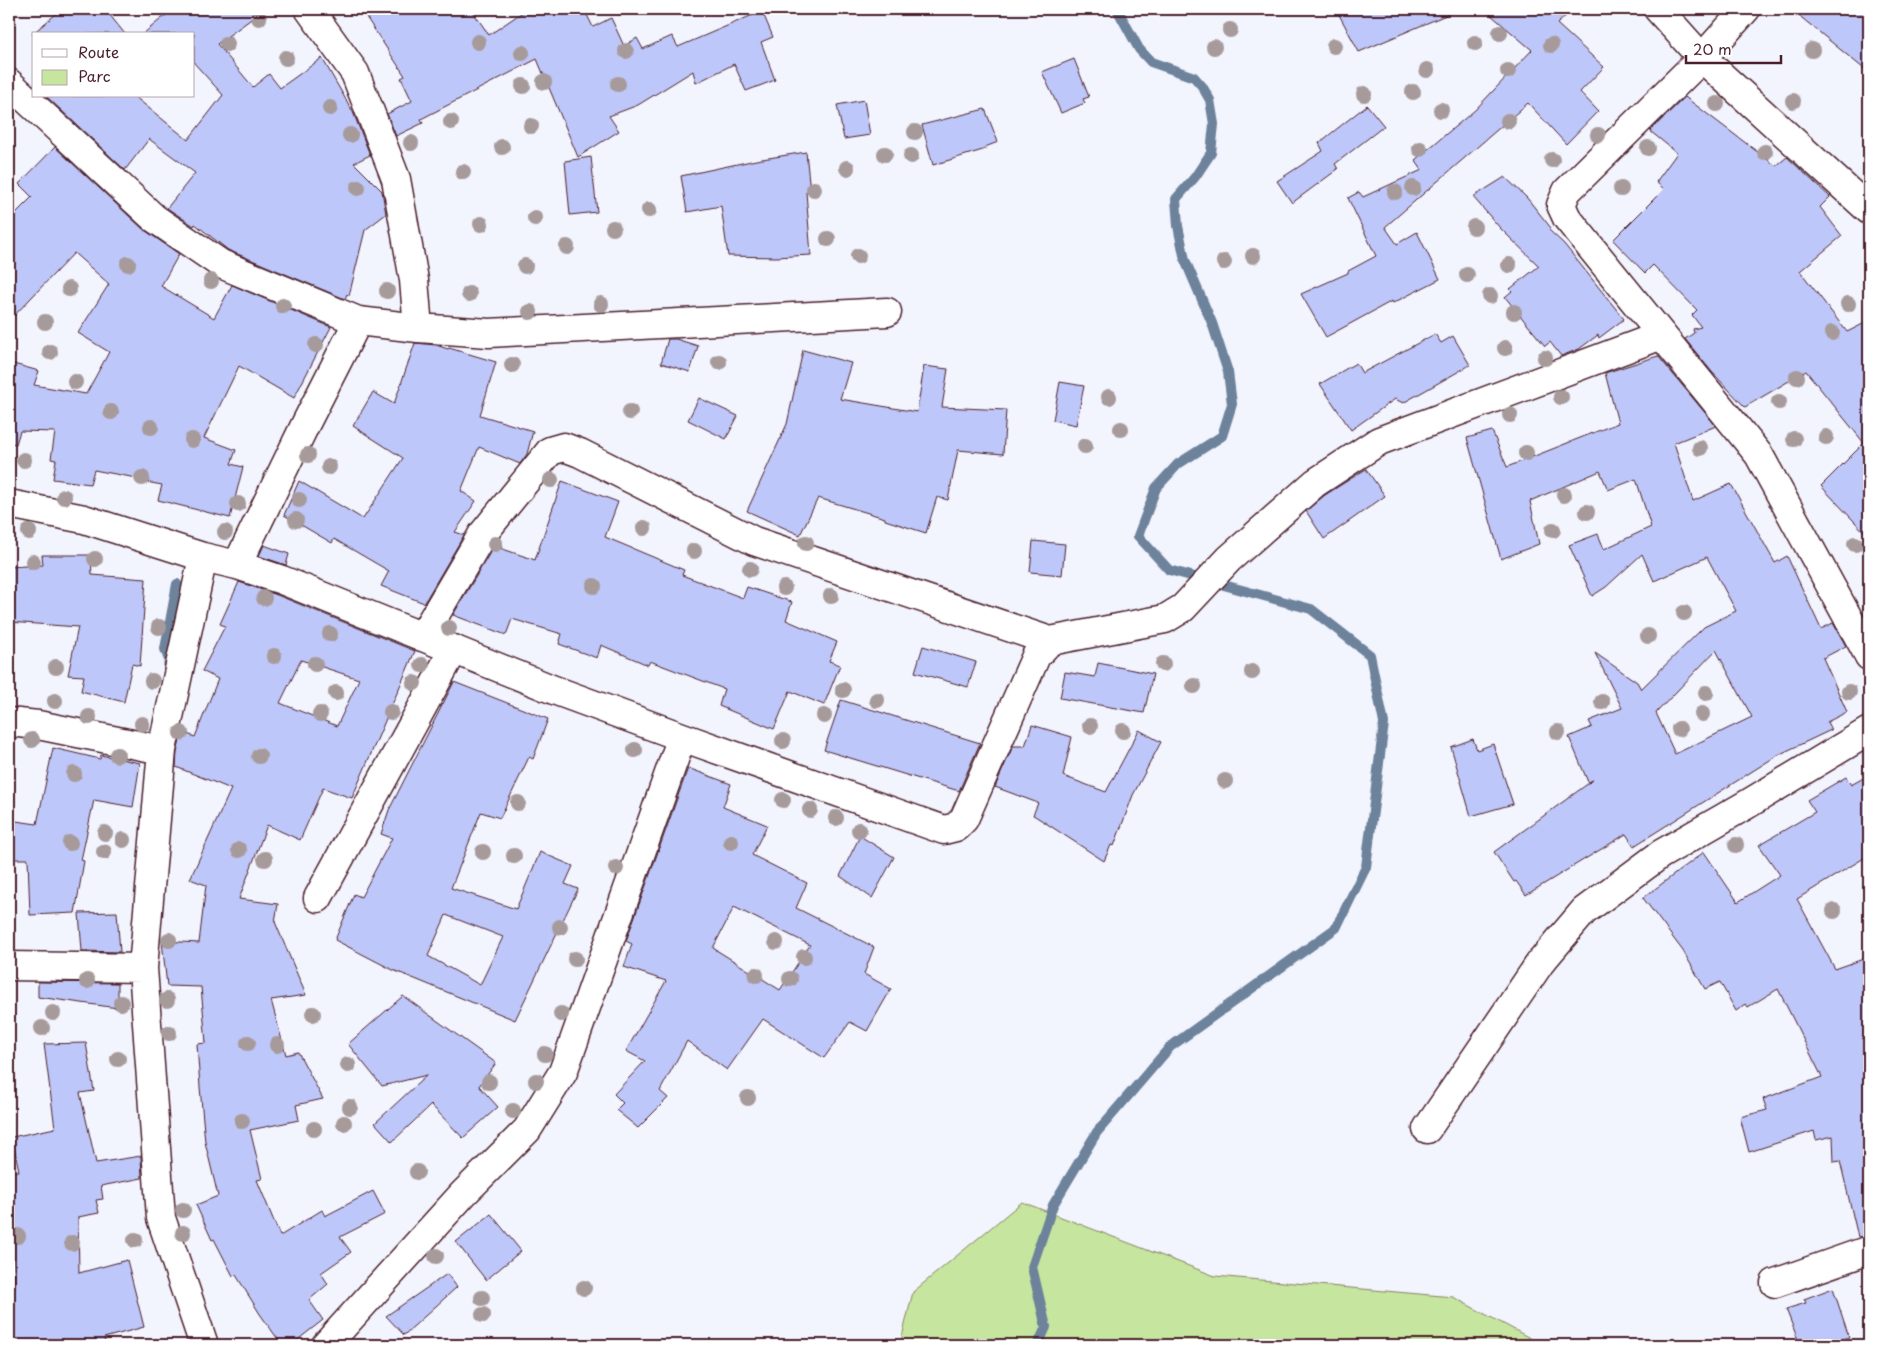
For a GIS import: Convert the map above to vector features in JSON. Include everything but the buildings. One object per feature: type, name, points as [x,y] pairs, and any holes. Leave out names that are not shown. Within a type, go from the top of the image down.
[{"type":"street","points":[[309,9],[355,74],[396,179],[414,280],[418,328]]},
{"type":"street","points":[[1658,9],[1702,58],[1869,210]]},
{"type":"street","points":[[1746,9],[1702,58],[1567,191],[1562,205],[1567,218],[1759,455],[1869,656]]},
{"type":"street","points":[[9,83],[154,218],[221,264],[358,321],[489,333],[887,312]]},
{"type":"street","points":[[238,566],[306,423],[358,321]]},
{"type":"street","points":[[422,637],[482,535],[550,452],[564,447],[580,453],[754,541],[1050,641],[1165,618],[1183,608],[1229,559],[1315,484],[1379,442],[1662,335]]},
{"type":"street","points":[[9,504],[84,519],[203,558],[238,566],[282,580],[554,690],[682,738],[944,830],[956,827],[964,819],[1036,656],[1050,641]]},
{"type":"street","points":[[203,558],[162,750],[143,968],[161,1218],[204,1345]]},
{"type":"street","points":[[318,898],[454,649]]},
{"type":"street","points":[[9,722],[38,725],[162,750]]},
{"type":"street","points":[[1427,1129],[1540,963],[1584,911],[1661,854],[1869,731]]},
{"type":"street","points":[[326,1345],[463,1194],[526,1130],[563,1072],[682,738]]},
{"type":"street","points":[[9,966],[143,968]]},
{"type":"street","points":[[1775,1283],[1869,1250]]},
{"type":"green space","points":[[1022,1202],[1215,1276],[1453,1297],[1543,1345],[900,1345],[913,1292]]},
{"type":"waterway","points":[[1038,1345],[1046,1327],[1032,1267],[1053,1205],[1097,1132],[1170,1047],[1336,928],[1366,867],[1384,723],[1370,655],[1311,609],[1169,570],[1138,536],[1156,488],[1178,464],[1222,436],[1232,404],[1228,372],[1212,323],[1185,260],[1178,226],[1176,199],[1195,177],[1211,153],[1214,124],[1210,100],[1194,77],[1151,62],[1139,49],[1117,9]]},
{"type":"waterway","points":[[168,669],[169,660],[165,649],[177,584]]}]
